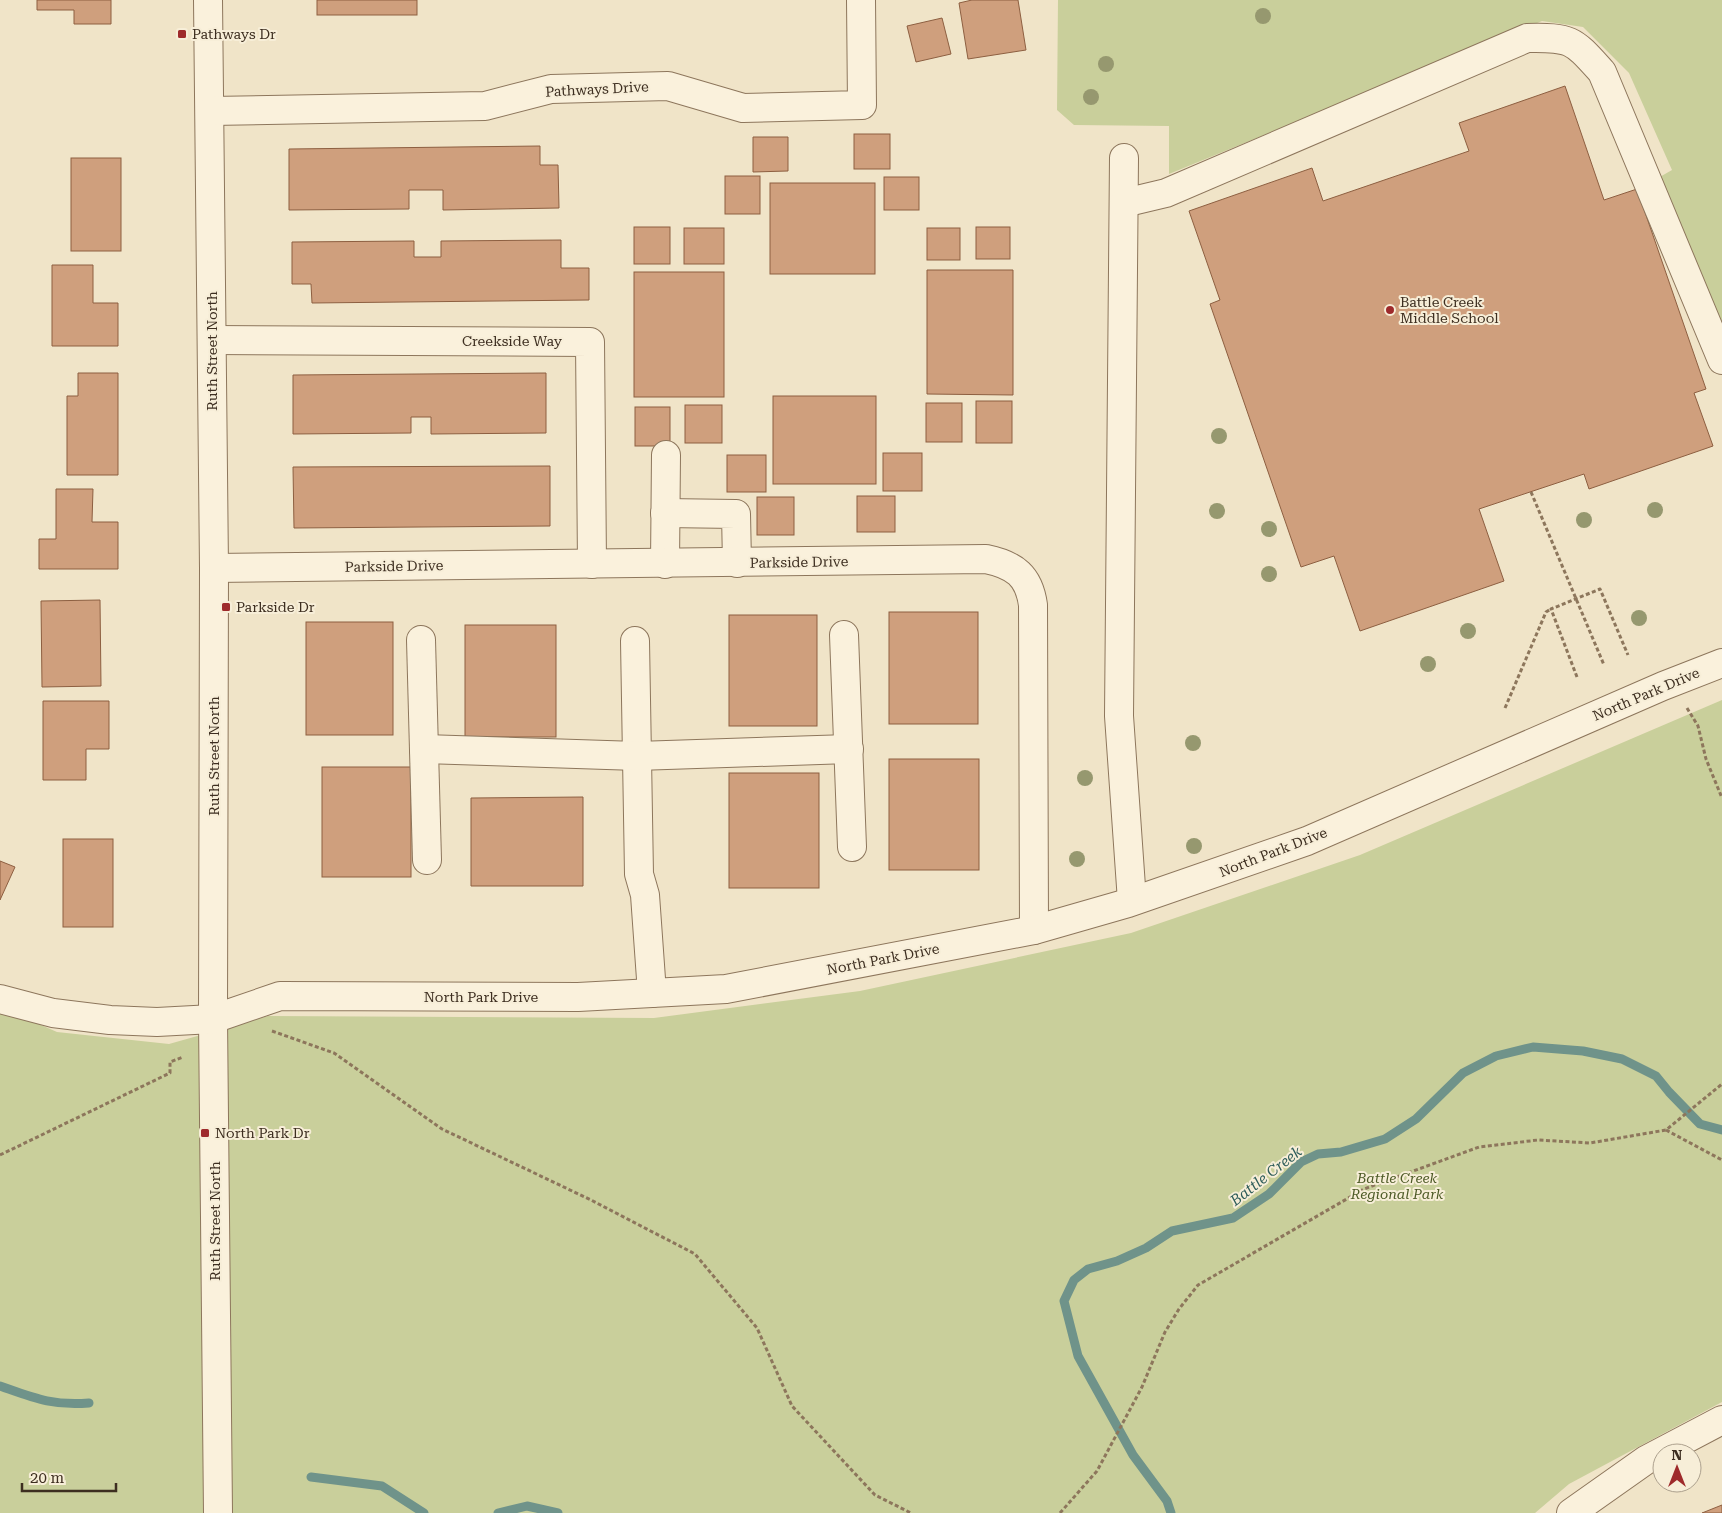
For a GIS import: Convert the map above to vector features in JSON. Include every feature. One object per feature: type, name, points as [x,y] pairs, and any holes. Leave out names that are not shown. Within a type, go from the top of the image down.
[{"type":"street","name":"Ruth Street North","points":[[208,0],[211,111],[214,568],[213,1019],[218,1513]]},
{"type":"street","name":"Pathways Drive","points":[[211,111],[485,106],[551,89],[668,86],[744,108],[862,104],[861,0]]},
{"type":"street","points":[[1124,203],[1166,193],[1527,38],[1557,37],[1578,45],[1602,72],[1722,360]]},
{"type":"street","points":[[1124,158],[1119,716],[1132,901]]},
{"type":"street","name":"Creekside Way","points":[[212,340],[590,342],[592,564]]},
{"type":"street","points":[[665,564],[666,455]]},
{"type":"street","points":[[665,513],[736,514],[737,562]]},
{"type":"street","name":"Parkside Drive","points":[[214,568],[986,559],[1002,562],[1020,573],[1031,589],[1033,605],[1034,930]]},
{"type":"street","points":[[844,635],[852,847]]},
{"type":"street","points":[[421,640],[427,860]]},
{"type":"street","points":[[634,641],[639,874],[645,895],[652,994]]},
{"type":"street","name":"North Park Drive","points":[[0,999],[53,1013],[110,1020],[157,1022],[213,1019],[280,996],[578,997],[652,994],[726,989],[1034,930],[1132,901],[1307,841],[1663,686],[1722,663]]},
{"type":"street","points":[[424,749],[637,756],[849,749]]},
{"type":"street","points":[[1571,1513],[1646,1460],[1722,1420]]},
{"type":"street","points":[[1608,1486],[1609,1513]]},
{"type":"path","points":[[1531,492],[1604,666]]},
{"type":"path","points":[[1505,708],[1546,612],[1576,598],[1600,589],[1628,655]]},
{"type":"path","points":[[1551,609],[1578,677]]},
{"type":"path","points":[[1686,706],[1698,726],[1706,759],[1722,798]]},
{"type":"path","points":[[262,1028],[334,1053],[442,1129],[591,1200],[695,1254],[757,1328],[792,1406],[875,1495],[911,1513]]},
{"type":"path","points":[[0,1154],[170,1073],[170,1062]]},
{"type":"path","points":[[1060,1513],[1097,1471],[1142,1386],[1165,1332],[1179,1308],[1198,1285],[1364,1190],[1479,1147],[1538,1140],[1590,1143],[1666,1130],[1722,1084]]},
{"type":"path","points":[[1666,1130],[1722,1160]]},
{"type":"green space","points":[[1058,0],[1722,0],[1722,328],[1658,178],[1672,170],[1629,73],[1583,27],[1542,21],[1169,174],[1169,126],[1074,125],[1057,110]]},
{"type":"green space","name":"Battle Creek Regional Park","points":[[1722,700],[1722,1402],[1569,1484],[1535,1513],[0,1513],[0,1007],[57,1032],[169,1044],[268,1016],[654,1018],[860,991],[1131,933],[1360,855]]},
{"type":"building","points":[[37,0],[111,0],[111,24],[74,24],[74,10],[37,10]]},
{"type":"building","points":[[317,0],[417,0],[417,15],[317,15]]},
{"type":"building","points":[[972,0],[1018,0],[1026,50],[968,59],[959,3]]},
{"type":"building","points":[[942,18],[951,54],[916,62],[907,26]]},
{"type":"building","name":"Battle Creek Middle School","points":[[1565,86],[1604,200],[1637,189],[1706,389],[1694,393],[1713,446],[1589,489],[1584,474],[1479,509],[1504,581],[1360,631],[1334,556],[1301,567],[1210,304],[1220,300],[1189,211],[1312,168],[1323,201],[1469,151],[1459,123]]},
{"type":"building","points":[[854,134],[890,134],[890,169],[854,169]]},
{"type":"building","points":[[753,137],[788,137],[788,171],[753,172]]},
{"type":"building","points":[[540,146],[540,165],[558,165],[559,208],[443,210],[443,190],[409,190],[409,209],[289,210],[289,149]]},
{"type":"building","points":[[71,158],[121,158],[121,251],[71,251]]},
{"type":"building","points":[[725,176],[760,176],[760,214],[725,214]]},
{"type":"building","points":[[884,177],[919,177],[919,210],[884,210]]},
{"type":"building","points":[[770,183],[875,183],[875,274],[770,274]]},
{"type":"building","points":[[634,227],[670,227],[670,264],[634,264]]},
{"type":"building","points":[[976,227],[1010,227],[1010,259],[976,259]]},
{"type":"building","points":[[684,228],[724,228],[724,264],[684,264]]},
{"type":"building","points":[[927,228],[960,228],[960,260],[927,260]]},
{"type":"building","points":[[561,240],[561,268],[589,268],[589,300],[312,303],[311,284],[292,284],[292,242],[414,241],[414,257],[441,257],[441,241]]},
{"type":"building","points":[[52,265],[93,265],[93,303],[118,303],[118,346],[52,346]]},
{"type":"building","points":[[927,270],[1013,270],[1013,395],[927,394]]},
{"type":"building","points":[[634,272],[724,272],[724,397],[634,397]]},
{"type":"building","points":[[78,373],[118,373],[118,475],[67,475],[67,396],[78,396]]},
{"type":"building","points":[[546,373],[546,433],[431,434],[431,417],[411,417],[411,433],[293,434],[293,375]]},
{"type":"building","points":[[773,396],[876,396],[876,484],[773,484]]},
{"type":"building","points":[[976,401],[1012,401],[1012,443],[976,443]]},
{"type":"building","points":[[926,403],[962,403],[962,442],[926,442]]},
{"type":"building","points":[[685,405],[722,405],[722,443],[685,443]]},
{"type":"building","points":[[635,407],[670,407],[670,446],[635,446]]},
{"type":"building","points":[[883,453],[922,453],[922,491],[883,491]]},
{"type":"building","points":[[727,455],[766,455],[766,492],[727,492]]},
{"type":"building","points":[[550,466],[550,526],[294,528],[293,467]]},
{"type":"building","points":[[56,489],[93,489],[92,522],[118,522],[118,569],[39,569],[39,539],[56,539]]},
{"type":"building","points":[[857,496],[895,496],[895,532],[857,532]]},
{"type":"building","points":[[757,497],[794,497],[794,535],[757,535]]},
{"type":"building","points":[[100,600],[101,686],[42,687],[41,601]]},
{"type":"building","points":[[889,612],[978,612],[978,724],[889,724]]},
{"type":"building","points":[[729,615],[817,615],[817,726],[729,726]]},
{"type":"building","points":[[306,622],[393,622],[393,735],[306,735]]},
{"type":"building","points":[[465,625],[556,625],[556,737],[465,737]]},
{"type":"building","points":[[43,701],[109,701],[109,749],[86,749],[86,780],[43,780]]},
{"type":"building","points":[[889,759],[979,759],[979,870],[889,870]]},
{"type":"building","points":[[322,767],[411,767],[411,877],[322,877]]},
{"type":"building","points":[[729,773],[819,773],[819,888],[729,888]]},
{"type":"building","points":[[583,797],[583,886],[471,886],[471,798]]},
{"type":"building","points":[[63,839],[113,839],[113,927],[63,927]]},
{"type":"building","points":[[0,861],[15,867],[0,900]]},
{"type":"building","points":[[1722,1505],[1722,1513],[1702,1513]]},
{"type":"waterway","name":"Battle Creek","points":[[1171,1513],[1167,1501],[1133,1455],[1078,1356],[1064,1301],[1074,1280],[1088,1269],[1117,1261],[1146,1248],[1172,1231],[1233,1218],[1269,1194],[1301,1162],[1318,1154],[1341,1152],[1385,1139],[1416,1119],[1463,1073],[1496,1056],[1533,1047],[1583,1051],[1622,1059],[1656,1076],[1700,1124],[1722,1130]]},
{"type":"waterway","name":"Battle Creek","points":[[0,1386],[54,1402],[89,1403]]},
{"type":"waterway","name":"Battle Creek","points":[[311,1477],[382,1486],[424,1513]]},
{"type":"waterway","name":"Battle Creek","points":[[498,1513],[527,1506],[558,1513]]},
{"type":"place","name":"Pathways Dr","points":[[182,34]]},
{"type":"place","name":"Battle Creek Middle School","points":[[1390,310]]},
{"type":"place","name":"Parkside Dr","points":[[226,607]]},
{"type":"place","name":"North Park Dr","points":[[205,1133]]}]
